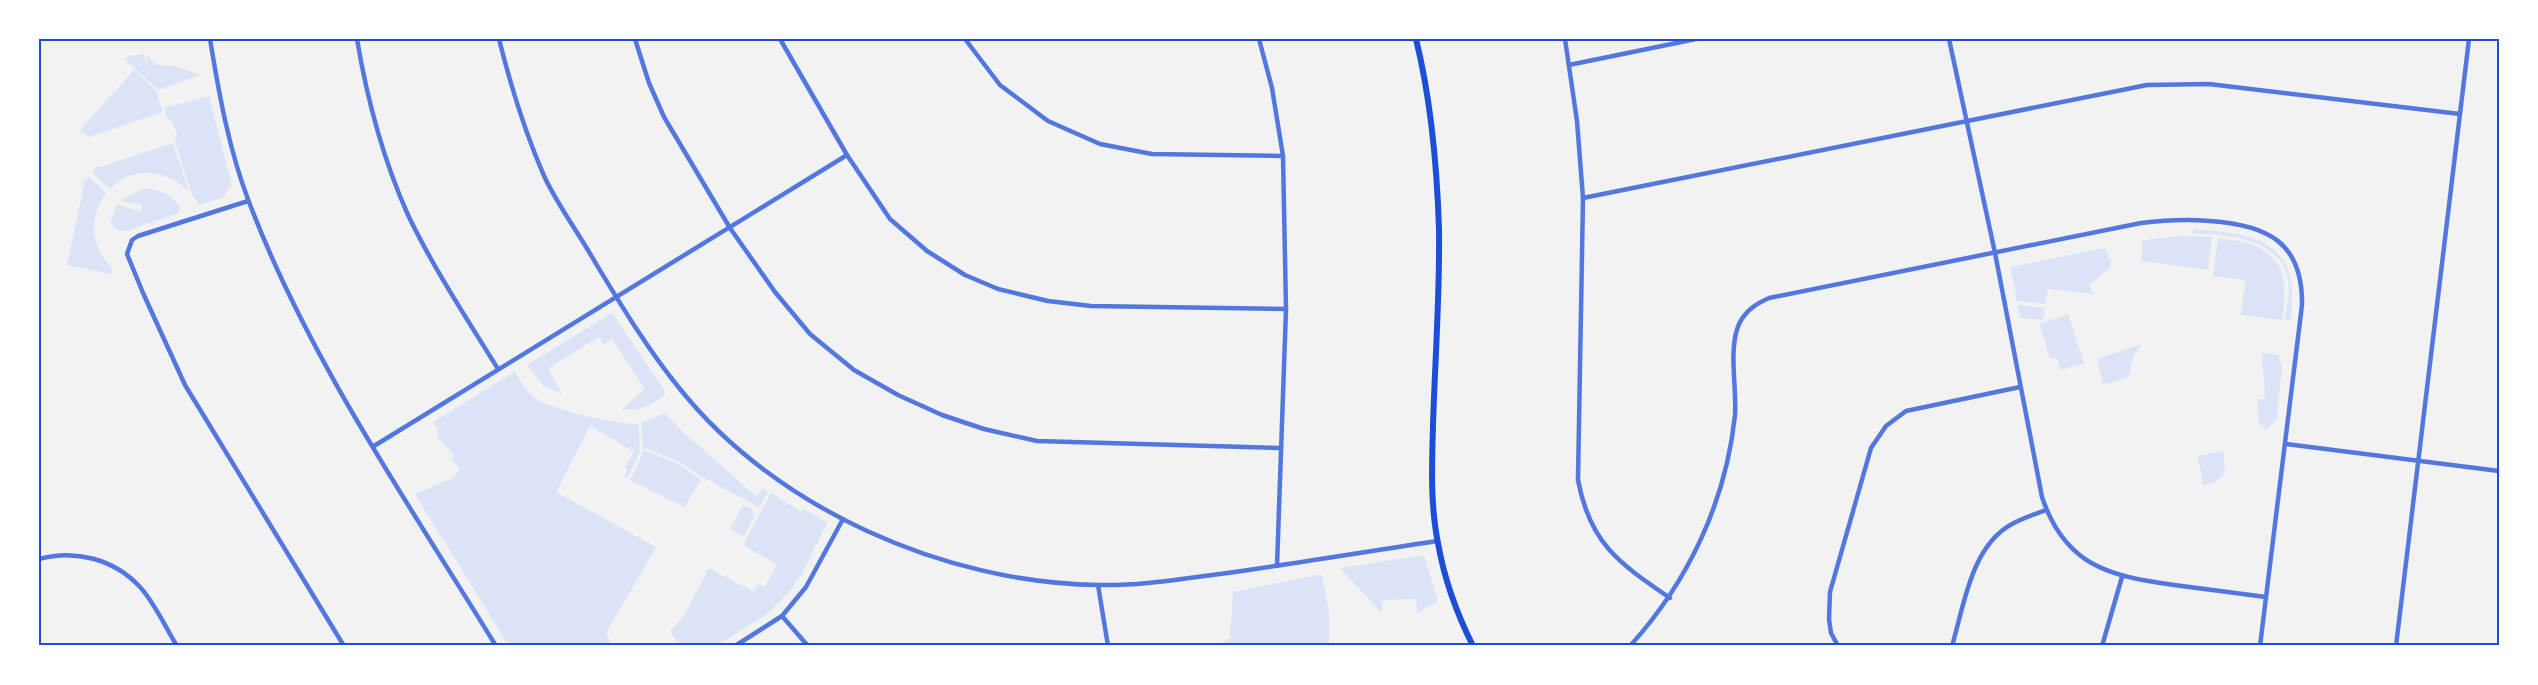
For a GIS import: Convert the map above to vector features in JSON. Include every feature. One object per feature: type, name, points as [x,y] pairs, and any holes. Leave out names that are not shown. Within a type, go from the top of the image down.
[{"type":"main road","points":[[1416,39],[1424,73],[1434,152],[1438,230],[1432,445],[1437,542],[1458,611],[1473,646]]},
{"type":"street","points":[[210,39],[222,111],[248,201],[295,308],[374,446],[496,646]]},
{"type":"street","points":[[357,39],[364,82],[379,136],[407,213],[436,271],[498,369]]},
{"type":"street","points":[[499,39],[514,98],[546,179],[615,296],[680,389],[721,433],[765,471],[843,519],[916,552],[976,568],[1025,579],[1098,585],[1151,583],[1437,542]]},
{"type":"street","points":[[635,39],[649,83],[664,117],[730,228],[775,292],[810,334],[854,370],[898,395],[942,415],[984,429],[1037,441],[1280,448]]},
{"type":"street","points":[[780,39],[847,155],[890,219],[927,251],[965,275],[998,289],[1048,301],[1091,306],[1286,309]]},
{"type":"street","points":[[965,39],[1000,85],[1048,121],[1100,144],[1152,154],[1283,156]]},
{"type":"street","points":[[1259,39],[1272,88],[1283,156],[1286,309],[1277,566]]},
{"type":"street","points":[[1565,39],[1577,121],[1583,198],[1578,480],[1583,504],[1591,525],[1608,551],[1629,570],[1670,597]]},
{"type":"street","points":[[1569,65],[1696,39]]},
{"type":"street","points":[[1949,39],[1995,253],[2046,510],[2056,530],[2079,556],[2093,566],[2122,577],[2266,597]]},
{"type":"street","points":[[2396,646],[2469,39]]},
{"type":"street","points":[[1583,198],[2124,89],[2173,84],[2240,87],[2460,114]]},
{"type":"street","points":[[374,446],[847,155]]},
{"type":"street","points":[[248,201],[138,236],[132,240],[128,254],[142,293],[185,385],[344,646]]},
{"type":"street","points":[[1630,646],[1670,597],[1700,545],[1714,509],[1732,437],[1735,411],[1735,341],[1739,324],[1751,307],[1769,298],[2170,219],[2238,223],[2270,234],[2280,242],[2295,261],[2302,290],[2286,444],[2260,646]]},
{"type":"street","points":[[1838,646],[1831,633],[1830,592],[1871,448],[1878,436],[1895,418],[1912,409],[2020,387]]},
{"type":"street","points":[[2286,444],[2499,471]]},
{"type":"street","points":[[1953,646],[1976,568],[1988,546],[2011,524],[2046,510]]},
{"type":"street","points":[[735,646],[782,616],[806,587],[843,519]]},
{"type":"street","points":[[39,559],[56,554],[86,556],[114,566],[141,587],[177,646]]},
{"type":"street","points":[[2102,646],[2122,577]]},
{"type":"street","points":[[1098,585],[1108,646]]},
{"type":"street","points":[[782,616],[808,646]]},
{"type":"shaded area","points":[[144,54],[147,71],[146,56],[157,65],[174,66],[201,75],[158,90],[125,59],[128,56]]},
{"type":"shaded area","points":[[134,70],[156,91],[163,112],[89,137],[80,130]]},
{"type":"shaded area","points":[[209,96],[232,186],[228,187],[224,197],[200,205],[192,195],[174,139],[178,138],[164,108]]},
{"type":"shaded area","points":[[173,143],[189,191],[170,178],[150,173],[129,176],[110,189],[92,173],[97,166],[100,167]]},
{"type":"shaded area","points":[[89,177],[106,193],[96,212],[94,232],[100,252],[113,269],[111,274],[67,265],[84,185],[82,183]]},
{"type":"shaded area","points":[[143,189],[169,195],[180,207],[179,213],[126,231],[116,229],[110,222],[118,204],[141,212],[142,204],[121,200]]},
{"type":"shaded area","points":[[2195,229],[2239,235],[2271,247],[2282,258],[2289,273],[2292,294],[2291,320],[2285,319],[2289,291],[2286,273],[2279,259],[2268,249],[2254,242],[2222,235],[2191,233]]},
{"type":"shaded area","points":[[2178,236],[2212,237],[2208,270],[2141,261],[2143,240]]},
{"type":"shaded area","points":[[2218,238],[2253,245],[2275,260],[2284,284],[2282,320],[2241,315],[2245,280],[2213,276]]},
{"type":"shaded area","points":[[2104,248],[2108,253],[2108,258],[2112,259],[2110,268],[2089,285],[2094,294],[2048,289],[2045,304],[2017,301],[2010,267]]},
{"type":"shaded area","points":[[2017,305],[2045,308],[2043,320],[2020,318]]},
{"type":"shaded area","points":[[612,313],[666,393],[646,407],[622,409],[645,389],[612,339],[604,344],[599,337],[548,368],[562,394],[543,385],[527,365]]},
{"type":"shaded area","points":[[2068,314],[2084,363],[2061,370],[2057,358],[2050,358],[2039,324]]},
{"type":"shaded area","points":[[2142,344],[2133,356],[2129,377],[2103,385],[2097,359]]},
{"type":"shaded area","points":[[2262,353],[2278,355],[2282,366],[2277,418],[2267,430],[2259,423],[2257,400],[2265,398]]},
{"type":"shaded area","points":[[515,372],[529,392],[543,403],[586,416],[639,424],[640,452],[627,478],[624,476],[628,470],[625,467],[634,452],[590,426],[556,492],[656,547],[606,633],[612,646],[509,646],[415,494],[453,478],[460,470],[452,459],[453,453],[437,437],[437,428],[433,422]]},
{"type":"shaded area","points":[[665,413],[682,431],[757,497],[763,489],[768,492],[759,507],[697,474],[680,462],[643,447],[641,423]]},
{"type":"shaded area","points":[[643,450],[677,463],[701,480],[684,507],[630,480]]},
{"type":"shaded area","points":[[2223,451],[2225,465],[2223,474],[2216,481],[2203,485],[2198,456]]},
{"type":"shaded area","points":[[771,493],[802,512],[804,509],[827,523],[802,574],[789,592],[767,614],[716,646],[681,646],[670,632],[685,614],[709,568],[754,592],[758,584],[765,587],[777,564],[743,545]]},
{"type":"shaded area","points":[[743,505],[752,509],[754,517],[744,536],[730,529]]},
{"type":"shaded area","points":[[1424,555],[1438,601],[1417,613],[1416,599],[1385,600],[1382,603],[1382,613],[1340,568]]},
{"type":"shaded area","points":[[1322,574],[1329,614],[1329,646],[1217,646],[1230,638],[1233,592]]}]
